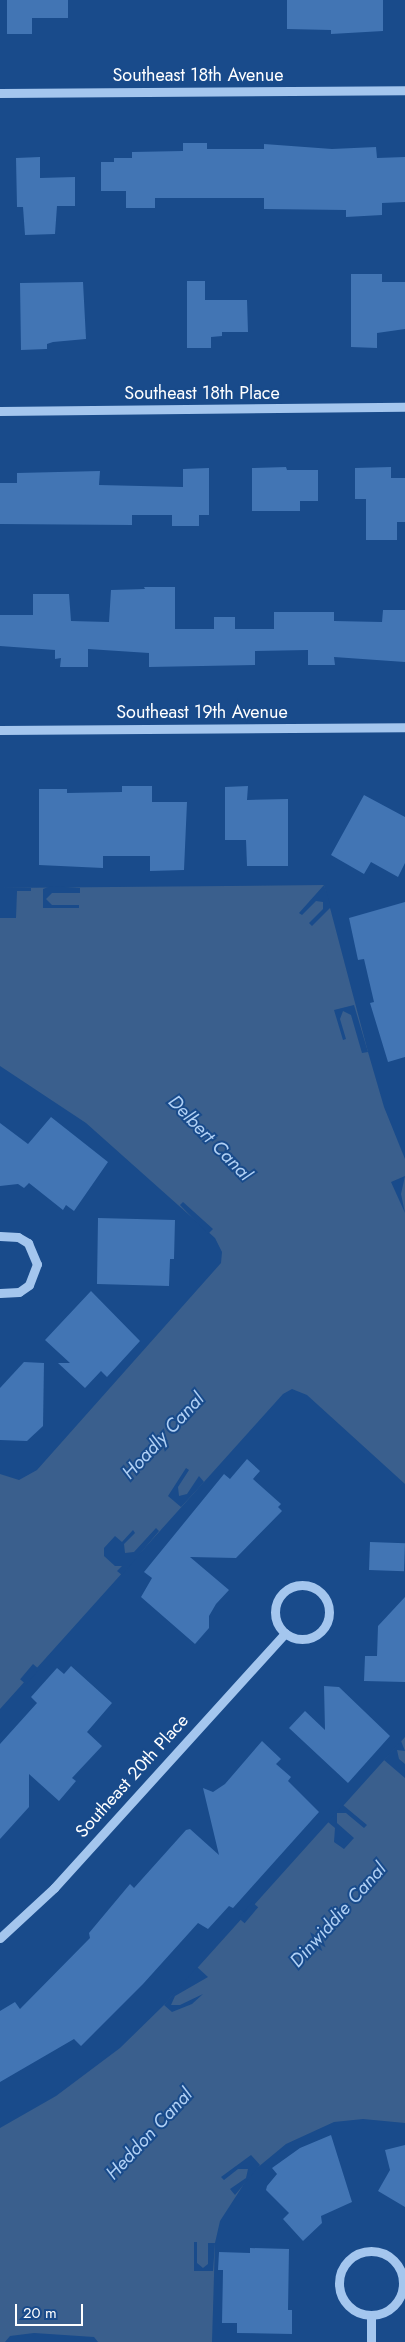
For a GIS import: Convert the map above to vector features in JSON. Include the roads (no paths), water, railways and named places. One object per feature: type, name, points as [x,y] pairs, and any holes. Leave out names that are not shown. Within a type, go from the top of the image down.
[{"type":"street","name":"Southeast 18th Avenue","points":[[0,93],[400,90]]},
{"type":"street","name":"Southeast 18th Place","points":[[0,411],[405,407]]},
{"type":"street","name":"Southeast 19th Avenue","points":[[0,730],[405,727]]},
{"type":"street","points":[[0,1236],[18,1237],[28,1243],[37,1264],[29,1285],[19,1292],[0,1293]]},
{"type":"street","points":[[297,1584],[307,1585],[322,1593],[330,1612],[323,1630],[303,1639],[285,1633],[275,1612],[281,1594],[297,1584]]},
{"type":"street","name":"Southeast 20th Place","points":[[0,1938],[54,1888],[285,1633]]},
{"type":"street","points":[[367,2252],[387,2255],[394,2262],[403,2285],[392,2307],[371,2316],[356,2312],[345,2302],[339,2288],[341,2272],[350,2260],[367,2252]]},
{"type":"street","points":[[371,2316],[371,2342]]},
{"type":"water","points":[[324,885],[384,1107],[405,1159],[405,1484],[307,1395],[292,1389],[283,1394],[0,1709],[0,1474],[19,1480],[37,1470],[221,1263],[222,1252],[215,1238],[86,1123],[0,1066],[0,888]]},
{"type":"water","points":[[405,1737],[405,2123],[363,2119],[334,2122],[286,2144],[251,2173],[220,2221],[215,2243],[212,2342],[98,2342],[94,2337],[34,2333],[10,2336],[5,2342],[0,2342],[0,2128],[56,2096],[120,2048],[164,2005]]},
{"type":"water label","name":"Delbert Canal","points":[[210,1138]]},
{"type":"water label","name":"Hoadly Canal","points":[[163,1436]]},
{"type":"water label","name":"Dinwiddie Canal","points":[[338,1915]]},
{"type":"water label","name":"Heddon Canal","points":[[149,2134]]}]
